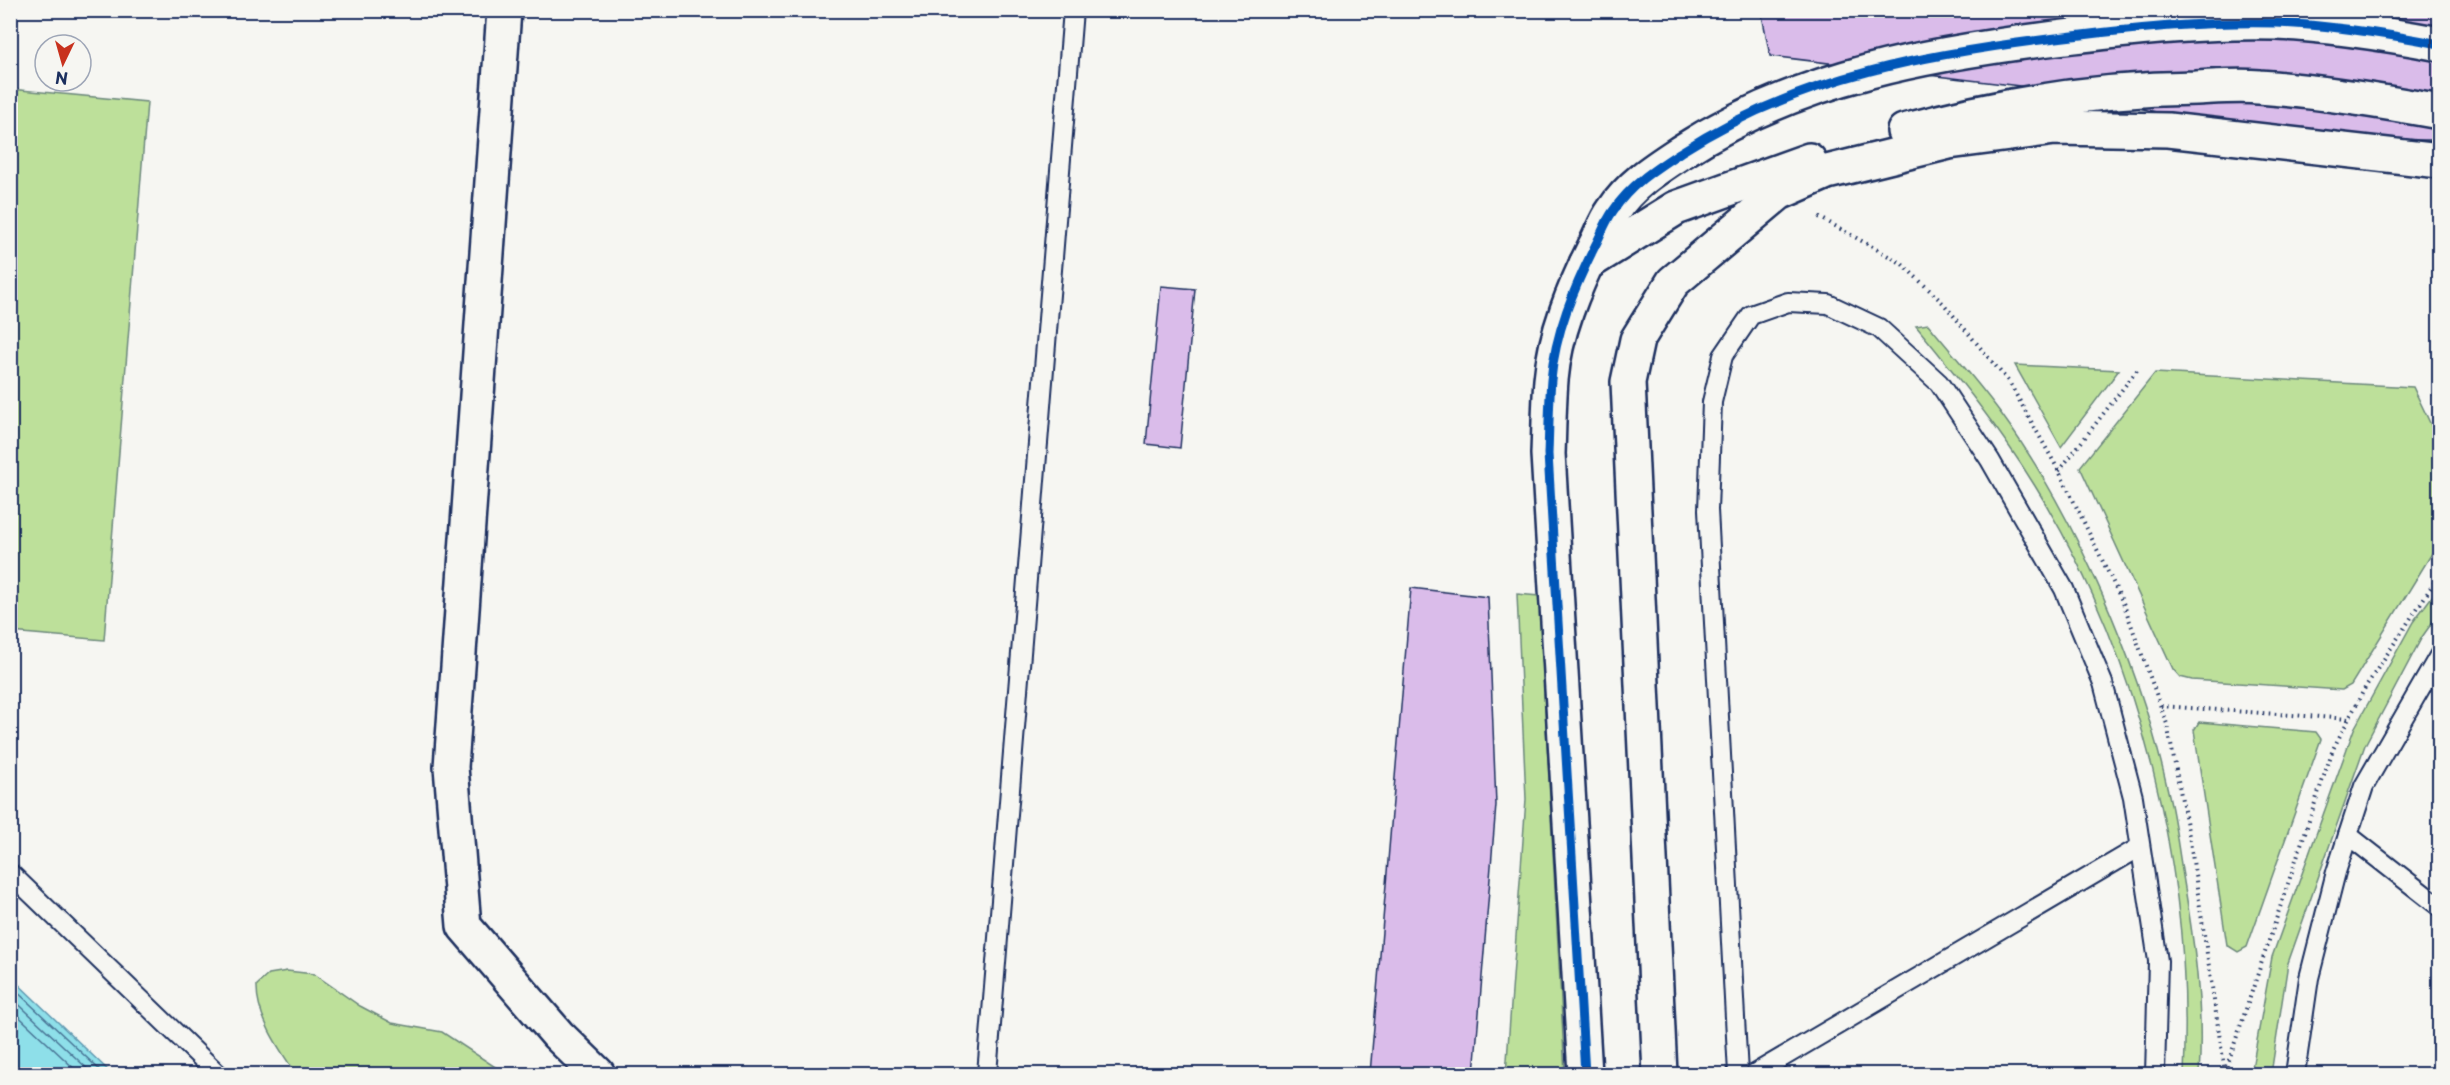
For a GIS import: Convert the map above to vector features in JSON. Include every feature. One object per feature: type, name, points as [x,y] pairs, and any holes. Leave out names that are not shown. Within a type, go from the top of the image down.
[{"type":"street","points":[[504,10],[451,767],[464,926],[558,1035],[598,1074]]},
{"type":"street","points":[[1585,1074],[1567,815],[1548,454],[1553,367],[1562,323],[1586,264],[1613,211],[1641,178],[1705,137],[1767,106],[1848,77],[1917,58],[1974,47],[2194,23],[2278,23],[2363,30],[2439,44]]},
{"type":"street","points":[[1586,264],[1676,208],[1852,145],[1978,111],[2121,91],[2258,87],[2363,98],[2439,112]]},
{"type":"street","points":[[1660,1074],[1628,382],[1637,340],[1673,282],[1779,193],[1827,172],[1948,142],[2055,128],[2168,130],[2439,161]]},
{"type":"lane","points":[[987,1074],[1073,10]]},
{"type":"lane","points":[[1738,1074],[1708,510],[1712,402],[1723,356],[1751,315],[1788,302],[1828,304],[1879,328],[1939,383],[1990,460],[2064,589],[2103,683],[2133,797],[2158,961],[2155,1074]]},
{"type":"lane","points":[[2295,1074],[2310,978],[2348,835],[2364,786],[2439,654]]},
{"type":"lane","points":[[2348,835],[2439,906]]},
{"type":"lane","points":[[1754,1074],[2140,847]]},
{"type":"lane","points":[[10,873],[218,1074]]},
{"type":"path","points":[[2059,471],[2138,369]]},
{"type":"path","points":[[2434,394],[2439,404]]},
{"type":"path","points":[[2161,706],[2349,719]]},
{"type":"green space","points":[[10,89],[33,93],[147,102],[104,640],[11,632]]},
{"type":"green space","points":[[1928,324],[1992,401],[2028,453],[2079,545],[2123,644],[2156,743],[2175,823],[2197,975],[2200,1024],[2199,1074],[2184,1074],[2185,999],[2180,922],[2169,845],[2153,769],[2131,694],[2104,622],[2072,552],[2035,486],[2008,444],[1916,326]]},
{"type":"green space","points":[[2015,365],[2119,370],[2061,447]]},
{"type":"green space","points":[[2155,373],[2413,387],[2439,442],[2439,542],[2351,685],[2342,690],[2192,680],[2180,677],[2173,669],[2080,467]]},
{"type":"green space","points":[[2439,587],[2439,613],[2422,637],[2365,745],[2288,963],[2271,1074],[2251,1074],[2272,957],[2354,729],[2413,622]]},
{"type":"green space","points":[[1517,594],[1539,596],[1565,1074],[1506,1074],[1526,799]]},
{"type":"green space","points":[[2199,722],[2316,732],[2321,739],[2247,947],[2238,952],[2227,945],[2194,730]]},
{"type":"green space","points":[[287,971],[314,974],[360,1006],[392,1023],[442,1032],[506,1074],[296,1074],[264,1020],[258,997],[257,985],[269,974]]},
{"type":"water","points":[[11,977],[112,1074],[11,1074]]},
{"type":"building","points":[[1761,10],[2440,10],[2440,140],[2370,140],[2209,124],[2108,101],[2020,86],[1770,56]]},
{"type":"building","points":[[1161,286],[1195,289],[1180,448],[1146,444]]},
{"type":"building","points":[[1411,588],[1488,597],[1496,805],[1474,1074],[1370,1074]]},
{"type":"cycle path","points":[[1585,1074],[1548,454],[1549,408],[1553,362],[1561,328],[1580,278],[1605,224],[1620,202],[1635,185],[1653,171],[1726,126],[1773,104],[1821,86],[1920,59],[2021,42],[2149,28],[2226,23],[2318,26],[2379,33],[2440,44]]}]
